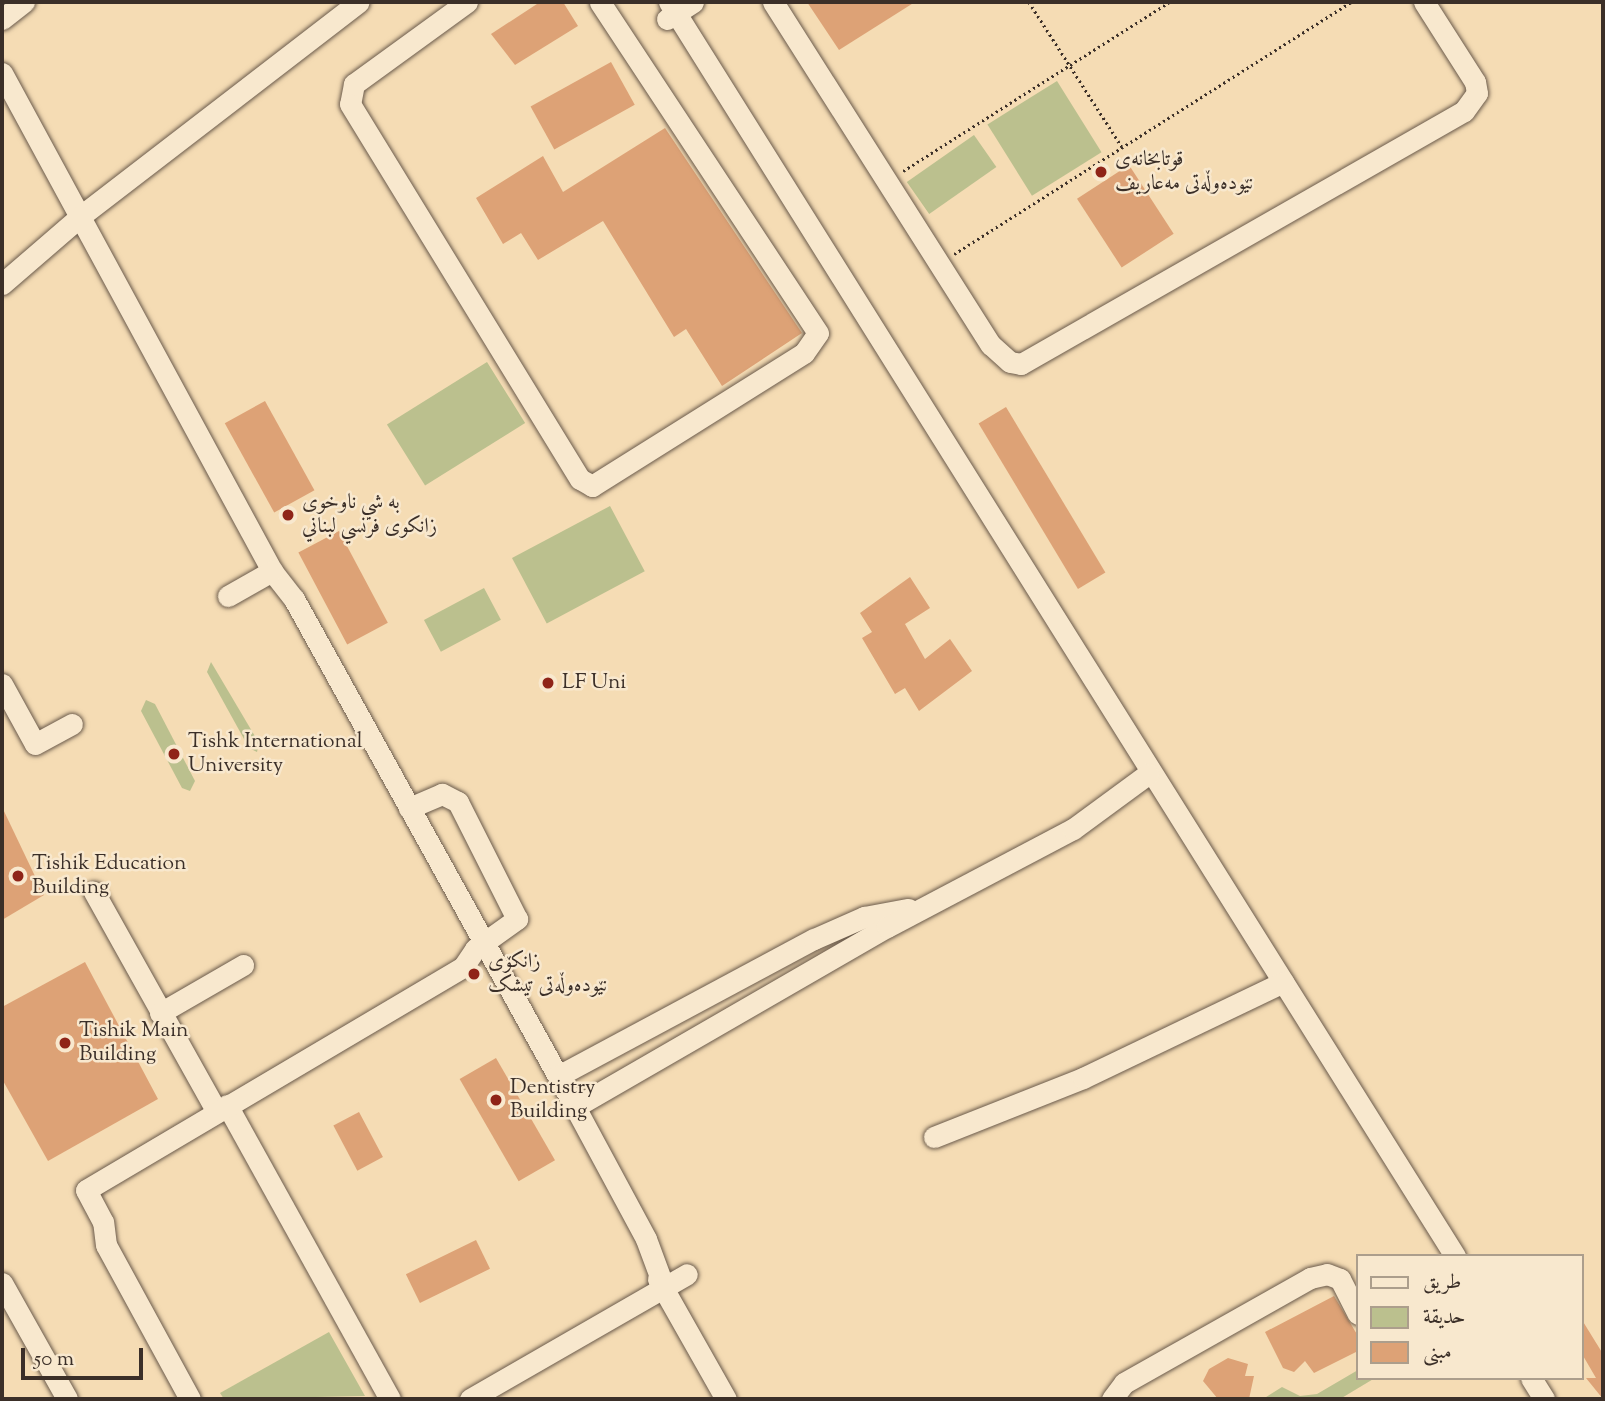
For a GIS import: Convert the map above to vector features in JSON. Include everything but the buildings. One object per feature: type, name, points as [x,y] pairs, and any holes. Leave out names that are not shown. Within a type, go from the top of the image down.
[{"type":"street","points":[[2,19],[24,2]]},
{"type":"street","points":[[2,284],[82,215],[359,2]]},
{"type":"street","points":[[467,2],[354,85],[350,104],[580,479],[592,486],[804,353],[818,333],[600,2]]},
{"type":"street","points":[[773,2],[999,355],[1021,364],[1464,111],[1477,93],[1475,82],[1424,2]]},
{"type":"street","points":[[672,8],[857,319],[906,384],[1148,774],[1283,982],[1454,1254]]},
{"type":"street","points":[[2,73],[82,215],[272,571],[284,605],[575,1107],[646,1239],[665,1290]]},
{"type":"street","points":[[228,596],[272,571]]},
{"type":"street","points":[[272,571],[294,599],[409,808],[480,946],[726,1399]]},
{"type":"street","points":[[2,684],[35,744],[72,724]]},
{"type":"street","points":[[575,1107],[923,907],[1073,829],[1148,774]]},
{"type":"street","points":[[190,1399],[106,1245],[103,1222],[86,1191],[221,1108],[463,967],[480,946],[517,919],[458,802],[442,794],[409,808]]},
{"type":"street","points":[[94,892],[160,1013],[221,1108],[386,1398]]},
{"type":"street","points":[[558,1076],[814,939],[864,917],[923,907]]},
{"type":"street","points":[[160,1013],[243,965]]},
{"type":"street","points":[[934,1137],[1083,1078],[1283,982]]},
{"type":"street","points":[[470,1399],[665,1290],[687,1274]]},
{"type":"street","points":[[1112,1399],[1124,1383],[1310,1278],[1327,1274],[1340,1279],[1356,1310]]},
{"type":"street","points":[[2,1283],[67,1399]]},
{"type":"street","points":[[1532,1380],[1544,1399]]},
{"type":"path","points":[[1029,2],[1122,147]]},
{"type":"path","points":[[887,181],[1169,2]]},
{"type":"path","points":[[939,263],[1351,2]]},
{"type":"green space","points":[[1057,81],[1102,152],[1032,196],[987,124]]},
{"type":"green space","points":[[974,135],[996,167],[929,214],[907,182]]},
{"type":"green space","points":[[487,362],[525,423],[425,486],[387,425]]},
{"type":"green space","points":[[610,506],[645,571],[547,623],[512,558]]},
{"type":"green space","points":[[484,588],[501,620],[441,652],[424,620]]},
{"type":"green space","points":[[211,662],[259,743],[257,752],[249,748],[207,672]]},
{"type":"green space","points":[[146,700],[155,704],[195,781],[190,791],[182,788],[141,711]]},
{"type":"green space","points":[[329,1332],[365,1396],[224,1399],[220,1393]]},
{"type":"green space","points":[[1356,1371],[1356,1380],[1372,1380],[1340,1399],[1263,1399],[1282,1387],[1300,1396],[1317,1394]]},
{"type":"place","name":"قوتابخانەی نێودەوڵەتی مەعاریف","points":[[1101,172]]},
{"type":"place","name":"به شي ناوخوى زانكوى فرنسي لبناني","points":[[288,515]]},
{"type":"place","name":"LF Uni","points":[[548,683]]},
{"type":"place","name":"Tishk International University","points":[[174,754]]},
{"type":"place","name":"Tishik Education Building","points":[[18,876]]},
{"type":"place","name":"زانکۆی نێودەوڵەتی تیشک","points":[[474,974]]},
{"type":"place","name":"Tishik Main Building","points":[[65,1043]]},
{"type":"place","name":"Dentistry Building","points":[[496,1100]]}]
